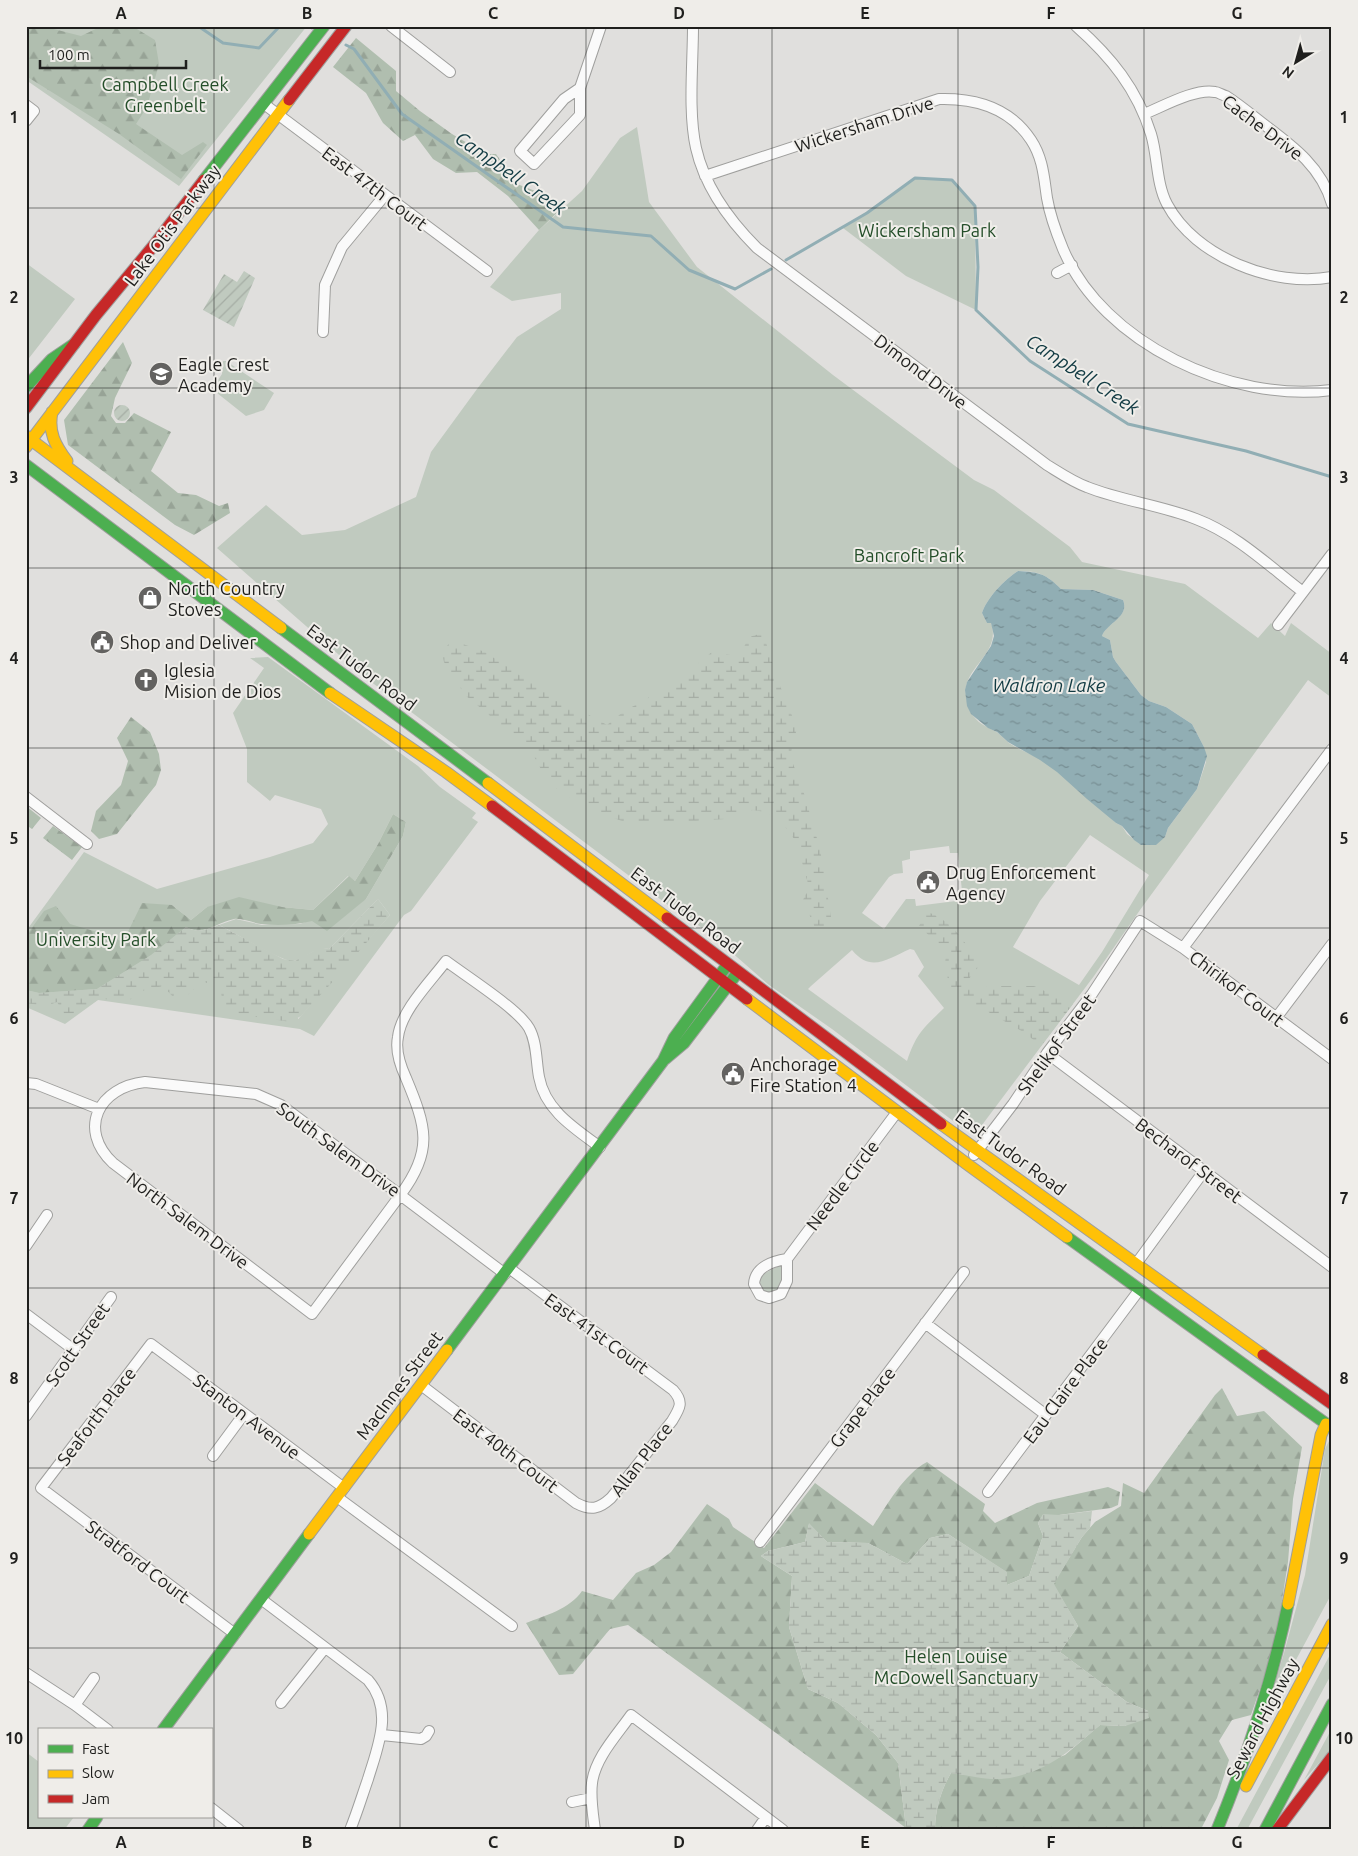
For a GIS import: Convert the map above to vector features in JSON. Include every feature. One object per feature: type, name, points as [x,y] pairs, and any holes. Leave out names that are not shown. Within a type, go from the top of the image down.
[{"type":"main road","name":"Lake Otis Parkway","points":[[26,408],[74,344],[324,26]]},
{"type":"main road","name":"Lake Otis Parkway","points":[[28,441],[346,26]]},
{"type":"main road","points":[[26,387],[52,360],[74,344]]},
{"type":"main road","points":[[52,412],[49,426],[52,437],[77,475]]},
{"type":"main road","name":"East Tudor Road","points":[[28,441],[77,475],[977,1150],[1332,1404]]},
{"type":"main road","name":"East Tudor Road","points":[[26,465],[307,677],[446,772],[967,1164],[1330,1423]]},
{"type":"main road","points":[[26,478],[42,477]]},
{"type":"main road","name":"MacInnes Street","points":[[164,1728],[600,1147],[663,1061],[676,1035],[728,964]]},
{"type":"main road","name":"MacInnes Street","points":[[663,1061],[682,1046],[738,971]]},
{"type":"main road","points":[[1217,1830],[1242,1769],[1278,1653],[1321,1435],[1330,1423]]},
{"type":"main road","name":"Seward Highway","points":[[1224,1830],[1332,1624]]},
{"type":"main road","points":[[1265,1830],[1332,1704]]},
{"type":"main road","points":[[1277,1830],[1286,1815],[1332,1757]]},
{"type":"main road","points":[[88,1830],[96,1818]]},
{"type":"street","points":[[391,26],[450,72]]},
{"type":"street","points":[[580,88],[564,99],[520,151],[534,164],[580,115],[580,88],[601,26]]},
{"type":"street","name":"Dimond Drive","points":[[693,26],[693,114],[696,147],[705,176],[724,210],[741,232],[757,248],[1047,465],[1086,487],[1172,510],[1210,525],[1235,540],[1302,592]]},
{"type":"street","points":[[1076,26],[1114,64],[1144,114],[1151,135],[1162,190],[1174,215],[1191,236],[1223,257],[1246,268],[1297,279],[1332,277]]},
{"type":"street","name":"Cache Drive","points":[[1144,114],[1204,92],[1214,92],[1226,96],[1292,145],[1302,155],[1324,182],[1332,204]]},
{"type":"street","name":"Wickersham Drive","points":[[705,176],[939,99],[970,100],[983,103],[1011,118],[1032,141],[1043,170],[1054,226],[1064,251],[1087,288],[1115,320],[1148,344],[1186,365],[1206,373],[1251,386],[1294,391],[1332,390]]},
{"type":"street","name":"East 47th Court","points":[[264,104],[487,271]]},
{"type":"street","points":[[26,121],[30,108]]},
{"type":"street","points":[[323,332],[325,285],[342,247],[385,195]]},
{"type":"street","points":[[1057,273],[1072,265]]},
{"type":"street","points":[[1278,625],[1332,554]]},
{"type":"street","points":[[1183,948],[1332,749]]},
{"type":"street","points":[[26,797],[87,844]]},
{"type":"street","name":"Chirikof Court","points":[[1140,920],[1183,948],[1332,1059]]},
{"type":"street","name":"Shelikof Street","points":[[967,1164],[1013,1104],[1047,1053],[1092,994],[1140,920]]},
{"type":"street","points":[[1276,1018],[1332,944]]},
{"type":"street","points":[[401,1194],[416,1171],[424,1150],[424,1135],[420,1111],[400,1064],[397,1044],[398,1035],[405,1015],[446,961],[513,1011],[528,1026],[532,1035],[541,1086],[545,1096],[558,1115],[600,1147]]},
{"type":"street","name":"Becharof Street","points":[[1047,1053],[1332,1267]]},
{"type":"street","name":"South Salem Drive","points":[[99,1109],[119,1088],[130,1083],[144,1082],[256,1094],[268,1098],[507,1271]]},
{"type":"street","points":[[26,1083],[36,1084],[99,1109]]},
{"type":"street","name":"North Salem Drive","points":[[99,1109],[95,1134],[97,1144],[112,1163],[312,1314],[401,1194]]},
{"type":"street","name":"Needle Circle","points":[[787,1259],[897,1112]]},
{"type":"street","points":[[1136,1264],[1204,1171]]},
{"type":"street","points":[[26,1246],[47,1215]]},
{"type":"street","name":"East 41st Court","points":[[507,1271],[660,1380],[679,1397],[680,1402]]},
{"type":"street","name":"Grape Place","points":[[760,1542],[964,1272]]},
{"type":"street","name":"Eau Claire Place","points":[[988,1492],[1140,1289]]},
{"type":"street","name":"Scott Street","points":[[26,1416],[111,1297]]},
{"type":"street","points":[[26,1314],[74,1350]]},
{"type":"street","points":[[925,1323],[1046,1415]]},
{"type":"street","name":"Stanton Avenue","points":[[151,1344],[244,1414],[340,1492],[512,1626]]},
{"type":"street","name":"Seaforth Place","points":[[41,1488],[151,1344]]},
{"type":"street","name":"East 40th Court","points":[[421,1385],[576,1503],[585,1508],[594,1509]]},
{"type":"street","name":"Allan Place","points":[[594,1509],[603,1505],[611,1498],[672,1421],[678,1412],[680,1402]]},
{"type":"street","points":[[213,1456],[244,1414]]},
{"type":"street","name":"Stratford Court","points":[[41,1488],[234,1634]]},
{"type":"street","points":[[261,1599],[368,1680],[376,1690],[382,1716],[382,1735],[350,1830]]},
{"type":"street","points":[[281,1703],[324,1648]]},
{"type":"street","points":[[26,1673],[75,1705],[105,1728]]},
{"type":"street","points":[[75,1705],[94,1678]]},
{"type":"street","points":[[595,1830],[591,1798],[592,1781],[603,1755],[631,1715],[783,1830]]},
{"type":"street","points":[[382,1735],[421,1739],[429,1731]]},
{"type":"street","points":[[572,1802],[591,1798]]},
{"type":"street","points":[[212,1809],[240,1830]]},
{"type":"street","points":[[757,1830],[766,1817]]},
{"type":"green space","name":"Campbell Creek Greenbelt","points":[[26,26],[307,26],[179,186],[26,80]]},
{"type":"green space","points":[[26,26],[42,26],[81,36],[102,26],[132,26],[155,40],[159,64],[147,107],[136,124],[182,155],[203,142],[207,145],[181,179],[119,134],[26,76]]},
{"type":"green space","points":[[356,38],[396,71],[396,91],[420,111],[452,134],[486,154],[496,154],[517,184],[538,192],[563,207],[539,230],[508,196],[477,172],[456,173],[433,159],[415,135],[403,141],[383,123],[366,93],[333,67]]},
{"type":"green space","name":"Bancroft Park","points":[[637,127],[649,202],[697,267],[833,375],[974,480],[994,490],[1070,547],[1082,562],[1185,584],[1258,638],[1271,623],[1285,636],[1291,623],[1332,654],[1332,698],[1308,680],[1094,976],[979,1129],[972,1133],[965,1130],[832,1029],[769,985],[713,936],[668,905],[362,675],[217,548],[266,505],[302,535],[345,530],[416,497],[431,452],[517,337],[561,309],[561,293],[512,301],[490,287],[539,230],[582,191],[620,138]],"holes":[[[1018,571],[1037,573],[1047,577],[1061,589],[1093,590],[1123,600],[1123,611],[1104,631],[1102,636],[1110,640],[1113,657],[1141,695],[1149,701],[1166,707],[1192,724],[1204,747],[1206,762],[1197,789],[1168,828],[1165,837],[1141,845],[1127,834],[1122,826],[1116,823],[1059,772],[1040,759],[1009,743],[998,733],[978,721],[972,714],[967,702],[966,685],[987,652],[993,634],[991,623],[987,623],[982,613],[992,595]],[[1090,835],[1149,875],[1102,952],[1079,985],[1013,947],[1040,901]],[[949,846],[950,853],[958,853],[962,891],[955,892],[956,901],[916,906],[915,899],[906,899],[884,929],[862,913],[889,877],[894,874],[903,873],[902,861],[910,859],[910,851]],[[910,949],[914,950],[924,967],[918,976],[944,1008],[921,1032],[914,1043],[907,1061],[808,989],[852,950],[866,961],[879,962]]]},
{"type":"green space","name":"Wickersham Park","points":[[915,178],[952,180],[975,206],[976,310],[906,276],[843,228]]},
{"type":"green space","points":[[26,263],[75,299],[26,362]]},
{"type":"green space","points":[[244,271],[255,278],[234,327],[203,310],[224,274],[237,282]]},
{"type":"green space","points":[[123,342],[132,363],[115,398],[111,416],[116,423],[125,423],[134,413],[171,432],[151,471],[178,493],[196,495],[219,506],[228,503],[230,513],[194,535],[175,525],[68,445],[64,420]]},
{"type":"green space","points":[[223,361],[226,361],[274,393],[264,410],[246,416],[212,389],[222,374]]},
{"type":"green space","points":[[119,405],[125,405],[130,410],[128,419],[119,421],[114,416],[114,410]]},
{"type":"green space","points":[[763,633],[778,681],[797,728],[790,756],[803,790],[820,849],[832,923],[816,930],[803,900],[809,887],[795,840],[779,819],[765,812],[753,810],[725,819],[665,823],[622,821],[574,800],[556,788],[543,773],[530,749],[465,695],[444,662],[442,652],[452,640],[485,652],[532,683],[607,725],[623,712],[676,682],[713,651],[739,657],[749,637]]},
{"type":"green space","name":"University Park","points":[[268,657],[418,766],[440,787],[476,813],[472,818],[478,822],[411,911],[404,915],[314,1036],[300,1029],[98,1000],[65,1024],[26,1007],[26,931],[84,852],[157,889],[313,843],[328,824],[321,809],[275,795],[270,801],[247,782],[247,749],[233,713],[264,668],[250,658]],"holes":[[[393,814],[406,822],[403,836],[366,899],[300,924],[262,925],[236,919],[219,925],[257,946],[293,961],[301,959],[317,950],[329,949],[378,899],[390,915],[299,1019],[152,905],[172,905],[191,920],[207,907],[282,907],[313,910],[348,876],[355,881],[378,844]]]},
{"type":"green space","points":[[131,717],[150,732],[159,754],[161,770],[156,785],[117,834],[99,839],[91,831],[96,811],[121,785],[128,761],[117,738]]},
{"type":"green space","points":[[26,806],[41,818],[32,829],[26,825]]},
{"type":"green space","name":"University Park","points":[[393,814],[406,822],[403,836],[366,899],[327,931],[312,921],[274,925],[234,919],[204,930],[192,930],[186,927],[152,955],[97,989],[39,993],[26,990],[26,936],[44,911],[56,906],[70,924],[123,942],[142,903],[172,905],[191,920],[207,907],[239,897],[282,907],[313,910],[349,876],[355,881],[378,844]]},
{"type":"green space","points":[[53,826],[82,847],[72,860],[43,838]]},
{"type":"green space","points":[[378,899],[390,915],[301,1016],[291,1022],[225,1012],[220,988],[202,981],[188,995],[174,998],[163,986],[137,992],[130,1000],[99,999],[72,1017],[66,1017],[57,1002],[46,1006],[26,1003],[26,990],[39,993],[97,989],[151,955],[186,927],[199,930],[219,925],[283,959],[295,961],[319,948],[329,949]]},
{"type":"green space","points":[[927,912],[951,926],[975,958],[979,966],[968,980],[973,989],[992,986],[1034,986],[1073,1004],[1041,1046],[1025,1033],[950,990],[945,964],[946,955],[938,944],[919,926]]},
{"type":"green space","points":[[779,1266],[783,1267],[780,1286],[774,1292],[764,1291],[759,1282],[763,1274]]},
{"type":"green space","points":[[1222,1388],[1237,1416],[1264,1411],[1302,1447],[1293,1499],[1288,1562],[1275,1645],[1251,1715],[1232,1720],[1219,1741],[1229,1760],[1217,1798],[1201,1829],[935,1830],[939,1800],[951,1773],[1000,1779],[1065,1755],[1100,1725],[1125,1726],[1148,1711],[1127,1702],[1060,1652],[1078,1626],[1053,1584],[1082,1537],[1095,1522],[1121,1506],[1123,1483],[1144,1493]]},
{"type":"green space","points":[[1329,1441],[1332,1442],[1332,1593],[1264,1719],[1305,1575],[1325,1449]]},
{"type":"green space","points":[[927,1462],[985,1504],[983,1511],[995,1523],[1037,1503],[1108,1487],[1120,1492],[1118,1505],[1111,1508],[1059,1515],[1043,1515],[1038,1523],[1043,1536],[1029,1576],[1007,1585],[1006,1572],[948,1534],[930,1538],[907,1564],[868,1543],[827,1542],[809,1524],[805,1542],[768,1551],[761,1556],[792,1576],[789,1627],[808,1689],[838,1703],[876,1735],[898,1763],[906,1828],[628,1625],[610,1629],[573,1674],[559,1675],[526,1623],[548,1615],[571,1603],[582,1591],[613,1600],[636,1573],[654,1565],[671,1552],[707,1504],[729,1519],[733,1527],[764,1548],[815,1483],[873,1526],[903,1482]]},
{"type":"green space","name":"Helen Louise McDowell Sanctuary","points":[[1092,1511],[1090,1528],[1082,1537],[1054,1584],[1078,1626],[1060,1652],[1127,1702],[1148,1711],[1149,1718],[1125,1726],[1100,1725],[1055,1761],[1030,1773],[1016,1777],[989,1779],[951,1773],[939,1800],[935,1830],[908,1830],[906,1828],[898,1763],[876,1735],[838,1703],[808,1689],[789,1627],[792,1576],[761,1556],[768,1551],[805,1542],[809,1523],[827,1542],[868,1543],[907,1564],[930,1538],[948,1534],[1007,1572],[1007,1585],[1029,1576],[1043,1536],[1038,1523],[1043,1514],[1059,1515]]},
{"type":"green space","points":[[1332,1651],[1332,1673],[1247,1830],[1236,1830]]},
{"type":"green space","points":[[1332,1728],[1332,1748],[1304,1780]]},
{"type":"green space","points":[[26,1752],[38,1761],[38,1818],[73,1818],[64,1830],[26,1830]]},
{"type":"water","name":"Waldron Lake","points":[[1018,571],[1042,575],[1061,589],[1093,590],[1123,600],[1124,606],[1121,615],[1102,636],[1110,640],[1113,657],[1141,695],[1149,701],[1166,707],[1192,724],[1204,747],[1207,756],[1197,789],[1168,828],[1165,837],[1156,845],[1141,845],[1122,826],[1087,799],[1057,772],[1008,742],[971,714],[967,706],[965,690],[967,682],[991,646],[994,636],[991,623],[987,623],[982,613],[984,607],[997,590]]},
{"type":"waterway","name":"Campbell Creek","points":[[198,26],[223,43],[259,48],[280,26]]},
{"type":"waterway","name":"Campbell Creek","points":[[346,45],[354,49],[402,114],[563,227],[651,236],[689,270],[735,289],[771,269]]},
{"type":"waterway","name":"Campbell Creek","points":[[786,260],[867,213],[915,178],[952,180],[975,206],[978,267],[976,310],[1030,361],[1128,424],[1246,451],[1332,477]]},
{"type":"traffic: fast","points":[[204,180],[324,26]]},
{"type":"traffic: fast","points":[[26,387],[52,359],[74,344]]},
{"type":"traffic: fast","points":[[26,465],[330,693]]},
{"type":"traffic: fast","points":[[281,628],[488,783]]},
{"type":"traffic: fast","points":[[447,1350],[663,1061],[674,1038],[725,968]]},
{"type":"traffic: fast","points":[[665,1059],[684,1043],[735,976]]},
{"type":"traffic: fast","points":[[1067,1237],[1332,1428]]},
{"type":"traffic: fast","points":[[164,1728],[309,1534]]},
{"type":"traffic: fast","points":[[1217,1830],[1258,1719],[1282,1633],[1288,1604]]},
{"type":"traffic: fast","points":[[1265,1830],[1332,1704]]},
{"type":"traffic: fast","points":[[88,1830],[96,1818]]},
{"type":"traffic: slow","points":[[26,447],[289,100]]},
{"type":"traffic: slow","points":[[52,412],[52,432],[59,449],[67,461]]},
{"type":"traffic: slow","points":[[26,436],[281,628]]},
{"type":"traffic: slow","points":[[330,693],[446,772],[492,806]]},
{"type":"traffic: slow","points":[[488,783],[667,918]]},
{"type":"traffic: slow","points":[[747,999],[1067,1237]]},
{"type":"traffic: slow","points":[[941,1124],[1263,1355]]},
{"type":"traffic: slow","points":[[309,1534],[447,1350]]},
{"type":"traffic: slow","points":[[1288,1604],[1321,1435],[1326,1424]]},
{"type":"traffic: slow","points":[[1246,1786],[1332,1624]]},
{"type":"traffic: jam","points":[[289,100],[346,26]]},
{"type":"traffic: jam","points":[[26,408],[96,315],[154,245],[204,180]]},
{"type":"traffic: jam","points":[[492,806],[747,999]]},
{"type":"traffic: jam","points":[[667,918],[941,1124]]},
{"type":"traffic: jam","points":[[1263,1355],[1332,1404]]},
{"type":"traffic: jam","points":[[1277,1830],[1332,1757]]},
{"type":"place","name":"Eagle Crest Academy","points":[[161,374]]},
{"type":"place","name":"North Country Stoves","points":[[150,598]]},
{"type":"place","name":"Shop and Deliver","points":[[102,642]]},
{"type":"place","name":"Iglesia Mision de Dios","points":[[146,680]]},
{"type":"place","name":"Drug Enforcement Agency","points":[[928,882]]},
{"type":"place","name":"Anchorage Fire Station 4","points":[[733,1074]]}]
